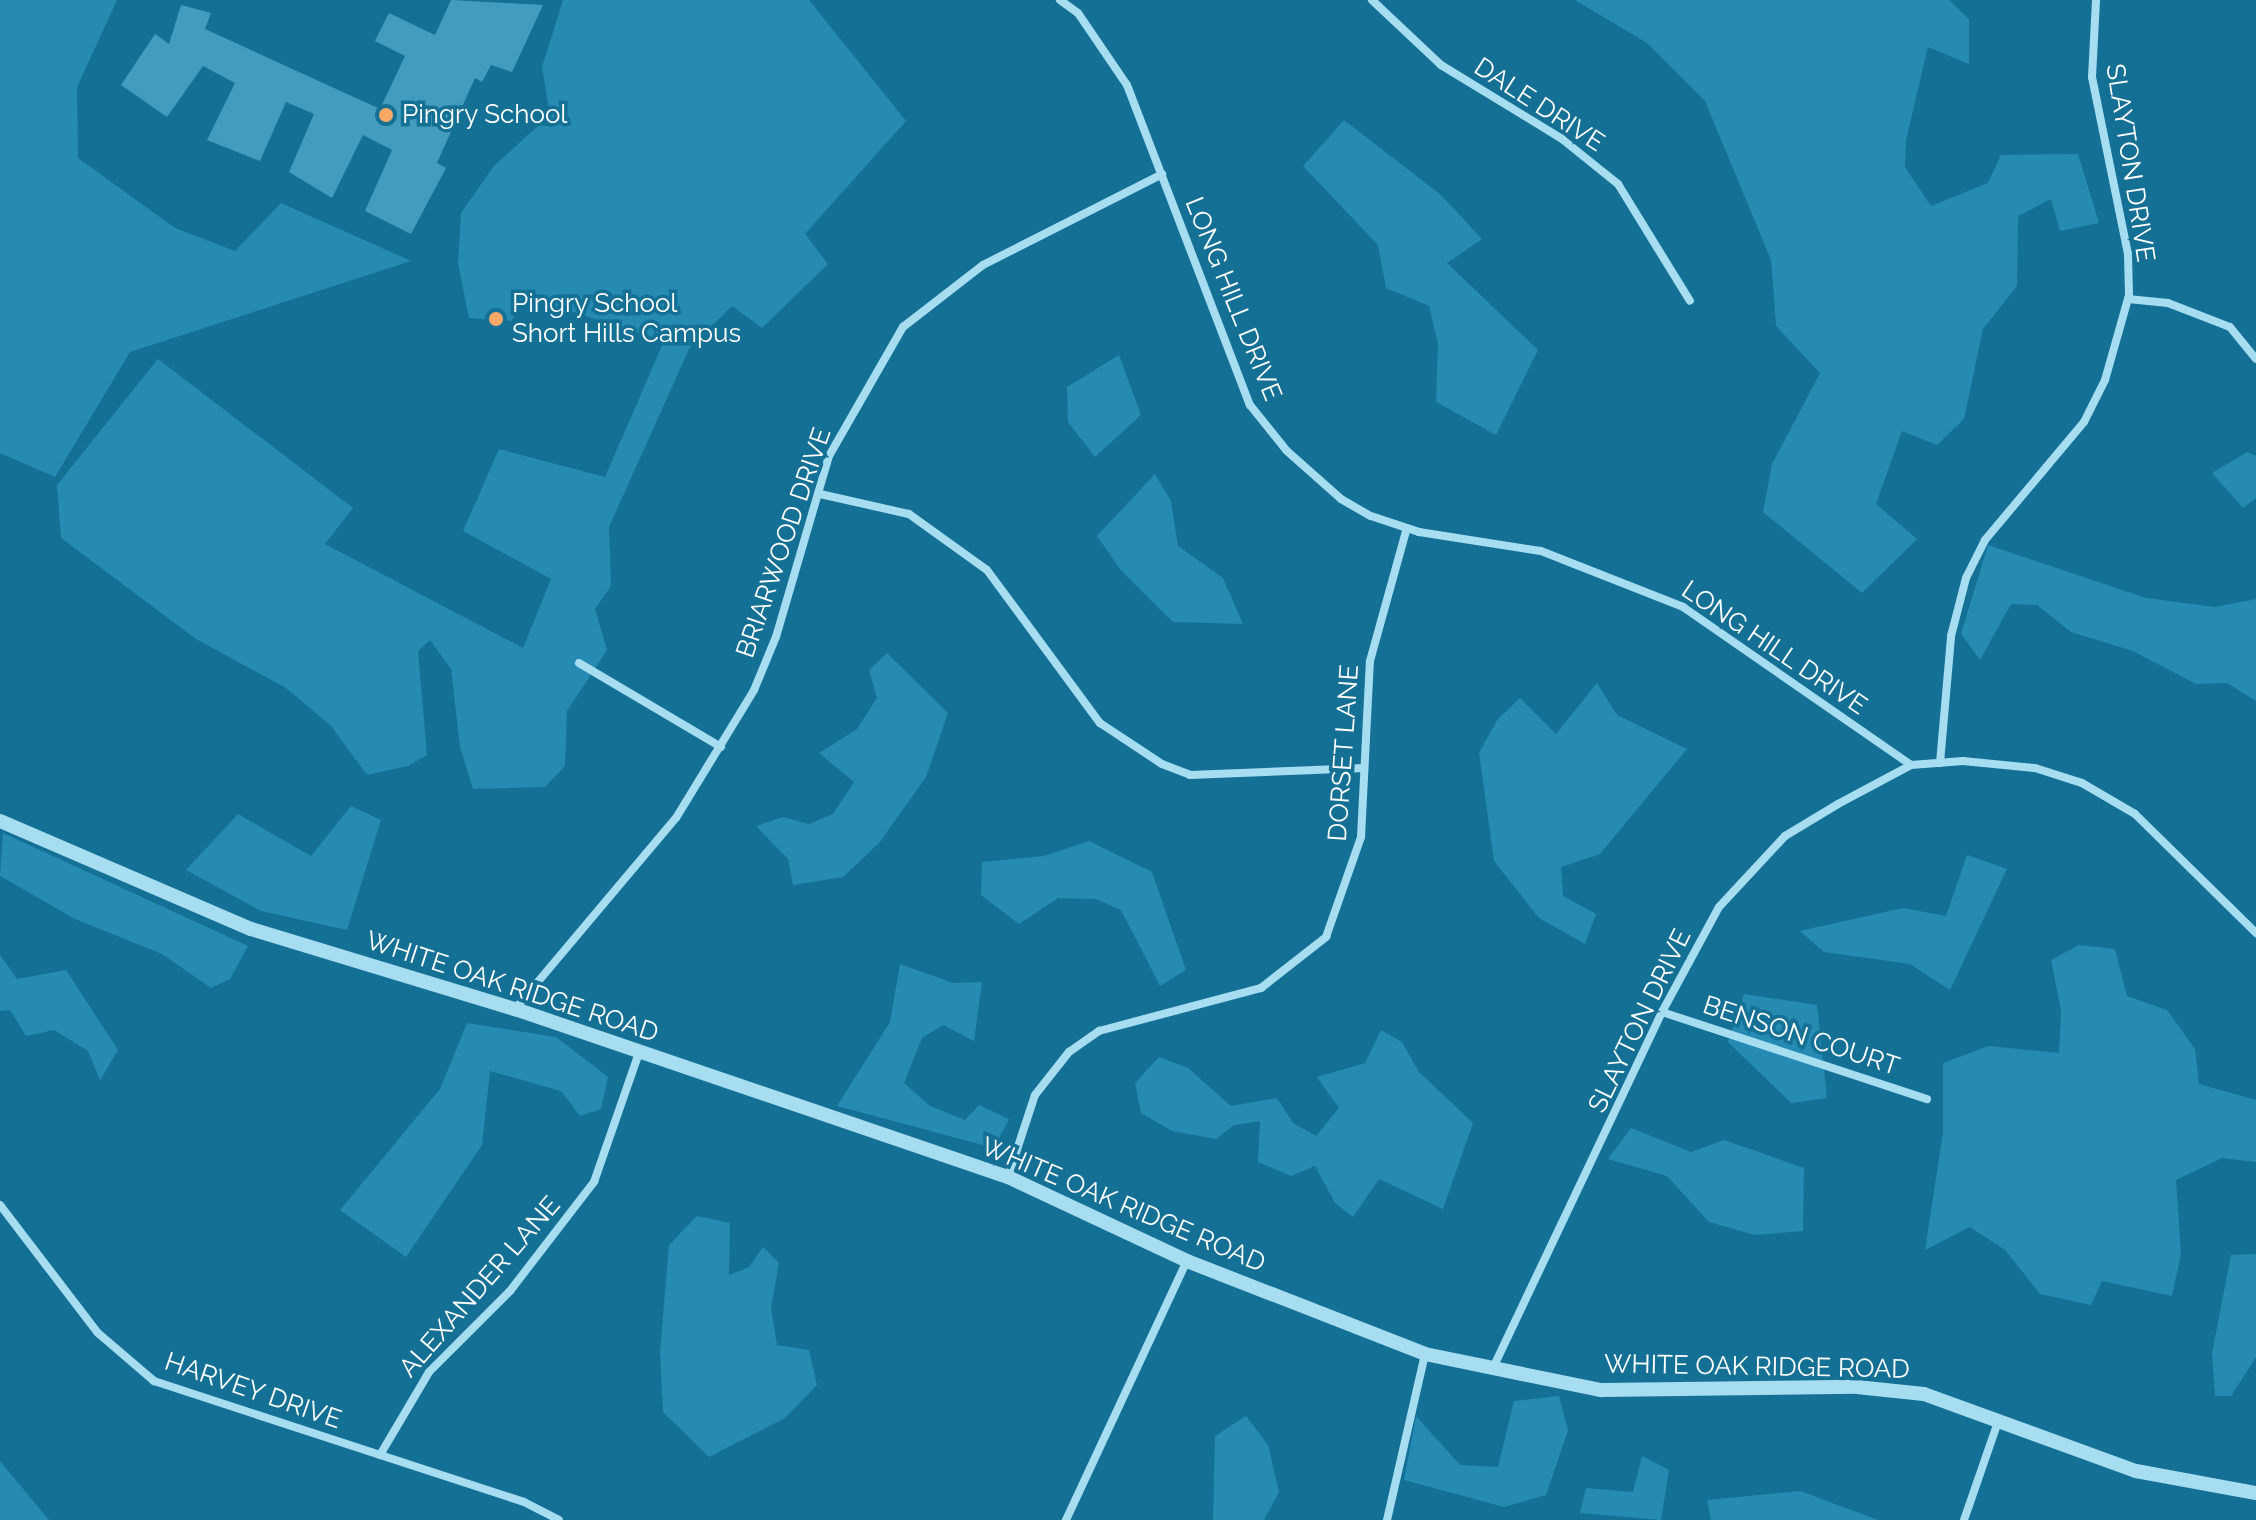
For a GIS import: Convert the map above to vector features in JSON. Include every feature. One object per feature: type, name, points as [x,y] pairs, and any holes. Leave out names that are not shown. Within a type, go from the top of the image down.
[{"type":"street","name":"DALE DRIVE","points":[[1372,0],[1441,65],[1562,139],[1618,184],[1690,301]]},
{"type":"street","name":"SLAYTON DRIVE","points":[[1940,763],[1951,636],[1966,578],[1985,540],[2084,422],[2105,380],[2128,299],[2128,254],[2092,77],[2096,0]]},
{"type":"street","name":"LONG HILL DRIVE","points":[[1067,2],[1127,85],[1250,405],[1287,451],[1341,499],[1407,528],[1566,559],[1683,607],[1911,765]]},
{"type":"street","name":"BRIARWOOD DRIVE","points":[[515,1009],[676,818],[721,747],[776,637],[829,456],[903,327],[983,265],[1162,174]]},
{"type":"street","points":[[2128,299],[2168,303],[2230,327],[2256,359]]},
{"type":"street","points":[[820,494],[909,514],[987,570],[1100,723],[1162,764],[1190,775],[1364,768]]},
{"type":"street","name":"DORSET LANE","points":[[1008,1177],[1035,1095],[1069,1052],[1099,1031],[1261,988],[1326,937],[1361,837],[1370,661],[1407,528]]},
{"type":"street","points":[[579,663],[721,747]]},
{"type":"street","points":[[1911,765],[1940,763],[2035,768],[2082,783],[2135,814],[2256,933]]},
{"type":"street","name":"SLAYTON DRIVE","points":[[1492,1371],[1662,1012],[1719,907],[1785,836],[1911,765]]},
{"type":"street","name":"WHITE OAK RIDGE ROAD","points":[[0,821],[251,929],[515,1009],[1008,1177],[1187,1261],[1425,1354],[1492,1371],[1601,1390],[1857,1387],[1924,1394],[2136,1471],[2256,1493]]},
{"type":"street","name":"BENSON COURT","points":[[1662,1012],[1927,1099]]},
{"type":"street","name":"ALEXANDER LANE","points":[[380,1455],[429,1372],[510,1291],[594,1182],[639,1053]]},
{"type":"street","name":"HARVEY DRIVE","points":[[0,1205],[98,1333],[130,1365],[154,1381],[524,1502],[559,1520]]},
{"type":"street","points":[[1066,1520],[1187,1261]]},
{"type":"street","points":[[1387,1520],[1425,1354]]},
{"type":"street","points":[[1964,1520],[1998,1422]]},
{"type":"shaded area","points":[[0,0],[117,0],[77,87],[78,158],[175,228],[235,251],[281,203],[411,261],[130,352],[55,477],[0,453]]},
{"type":"shaded area","points":[[563,0],[809,0],[906,121],[805,234],[828,264],[762,328],[732,306],[689,349],[609,527],[611,586],[595,609],[607,650],[567,711],[565,766],[545,787],[473,789],[460,747],[451,669],[430,640],[418,651],[427,755],[408,766],[367,775],[331,726],[286,688],[196,639],[61,538],[57,485],[158,359],[353,508],[325,544],[523,648],[551,579],[463,531],[499,449],[605,477],[664,341],[526,297],[511,321],[469,318],[458,264],[461,213],[494,166],[539,125],[552,127],[542,67]]},
{"type":"shaded area","points":[[1575,0],[1949,0],[1969,19],[1969,64],[1928,47],[1906,140],[1905,167],[1931,206],[1988,183],[2001,155],[2078,154],[2099,223],[2060,231],[2051,199],[2018,216],[2017,286],[1983,329],[1964,419],[1937,445],[1902,431],[1876,504],[1917,539],[1862,593],[1763,512],[1772,464],[1820,373],[1776,326],[1771,260],[1705,101],[1647,43]]},
{"type":"shaded area","points":[[1344,120],[1441,195],[1482,239],[1447,263],[1538,350],[1496,435],[1436,402],[1438,344],[1429,306],[1386,288],[1378,245],[1303,166]]},
{"type":"shaded area","points":[[1119,355],[1141,415],[1095,457],[1068,422],[1067,387]]},
{"type":"shaded area","points":[[2247,452],[2256,456],[2256,498],[2243,508],[2212,473]]},
{"type":"shaded area","points":[[1155,474],[1171,501],[1178,546],[1223,578],[1243,624],[1173,622],[1120,569],[1097,536]]},
{"type":"shaded area","points":[[1988,545],[2146,598],[2215,607],[2256,599],[2256,701],[2227,683],[2196,684],[2133,651],[2071,632],[2037,605],[2011,604],[1980,660],[1961,634]]},
{"type":"shaded area","points":[[887,653],[948,713],[926,777],[879,843],[843,877],[793,885],[788,859],[756,826],[783,817],[809,824],[833,814],[854,782],[819,753],[857,729],[877,698],[869,670]]},
{"type":"shaded area","points":[[1597,683],[1617,715],[1687,749],[1600,854],[1561,867],[1563,896],[1596,914],[1585,944],[1539,918],[1494,861],[1479,753],[1497,720],[1520,698],[1556,734]]},
{"type":"shaded area","points":[[351,806],[381,820],[347,930],[261,911],[186,870],[238,814],[311,856]]},
{"type":"shaded area","points":[[3,833],[248,946],[230,979],[211,988],[162,954],[75,919],[0,876]]},
{"type":"shaded area","points":[[1089,841],[1152,872],[1186,970],[1160,986],[1121,910],[1096,899],[1058,898],[1019,924],[981,895],[982,862],[1044,856]]},
{"type":"shaded area","points":[[1967,855],[2007,869],[1950,990],[1910,964],[1824,952],[1800,931],[1903,908],[1946,916]]},
{"type":"shaded area","points":[[2079,945],[2115,949],[2127,996],[2167,1010],[2195,1049],[2199,1084],[2256,1100],[2256,1162],[2222,1158],[2176,1180],[2181,1254],[2172,1296],[2102,1281],[2091,1305],[2040,1294],[2005,1250],[1970,1227],[1925,1250],[1943,1132],[1943,1063],[1989,1046],[2059,1053],[2061,1011],[2051,960]]},
{"type":"shaded area","points":[[0,955],[17,979],[66,970],[118,1050],[100,1080],[88,1051],[54,1030],[26,1036],[10,1010],[0,1011]]},
{"type":"shaded area","points":[[900,964],[953,983],[982,982],[974,1041],[943,1025],[922,1038],[904,1083],[930,1106],[965,1120],[979,1105],[1009,1119],[994,1148],[837,1106],[890,1022]]},
{"type":"shaded area","points":[[1744,994],[1817,1005],[1827,1098],[1791,1103],[1728,1042]]},
{"type":"shaded area","points":[[467,1023],[556,1037],[608,1077],[601,1109],[580,1116],[561,1091],[490,1071],[482,1145],[406,1257],[340,1210],[440,1089]]},
{"type":"shaded area","points":[[1381,1030],[1402,1042],[1419,1072],[1473,1123],[1443,1209],[1379,1179],[1353,1217],[1335,1203],[1315,1166],[1291,1176],[1258,1162],[1260,1121],[1234,1125],[1216,1139],[1172,1131],[1141,1113],[1135,1083],[1159,1057],[1188,1068],[1231,1106],[1277,1098],[1293,1123],[1316,1136],[1339,1108],[1317,1077],[1365,1063]]},
{"type":"shaded area","points":[[1631,1128],[1691,1152],[1724,1140],[1804,1168],[1803,1231],[1755,1235],[1709,1222],[1667,1176],[1608,1159]]},
{"type":"shaded area","points":[[697,1216],[730,1223],[729,1275],[749,1267],[763,1247],[779,1263],[771,1308],[777,1345],[809,1350],[817,1385],[785,1418],[709,1457],[663,1412],[660,1353],[669,1245]]},
{"type":"shaded area","points":[[2256,1254],[2256,1357],[2231,1396],[2215,1396],[2212,1353],[2231,1255]]},
{"type":"shaded area","points":[[1559,1396],[1568,1430],[1546,1495],[1504,1507],[1404,1480],[1416,1416],[1460,1465],[1498,1467],[1514,1401]]},
{"type":"shaded area","points":[[1246,1416],[1268,1445],[1279,1492],[1264,1520],[1213,1520],[1215,1436]]},
{"type":"shaded area","points":[[1642,1456],[1669,1470],[1661,1520],[1580,1513],[1586,1488],[1633,1492]]},
{"type":"shaded area","points":[[0,1461],[49,1520],[0,1520]]},
{"type":"shaded area","points":[[1800,1491],[1878,1520],[1711,1520],[1707,1500]]},
{"type":"building","name":"Pingry School","points":[[451,0],[543,5],[512,72],[491,65],[482,82],[475,78],[437,163],[446,168],[411,234],[365,211],[392,150],[363,135],[332,198],[289,172],[314,114],[286,102],[260,161],[207,140],[235,83],[203,66],[167,117],[121,85],[155,34],[169,44],[181,5],[211,13],[205,29],[380,109],[405,56],[375,41],[389,13],[435,35]]},
{"type":"place","name":"Pingry School","points":[[386,115]]},
{"type":"place","name":"Pingry School Short Hills Campus","points":[[496,319]]}]
